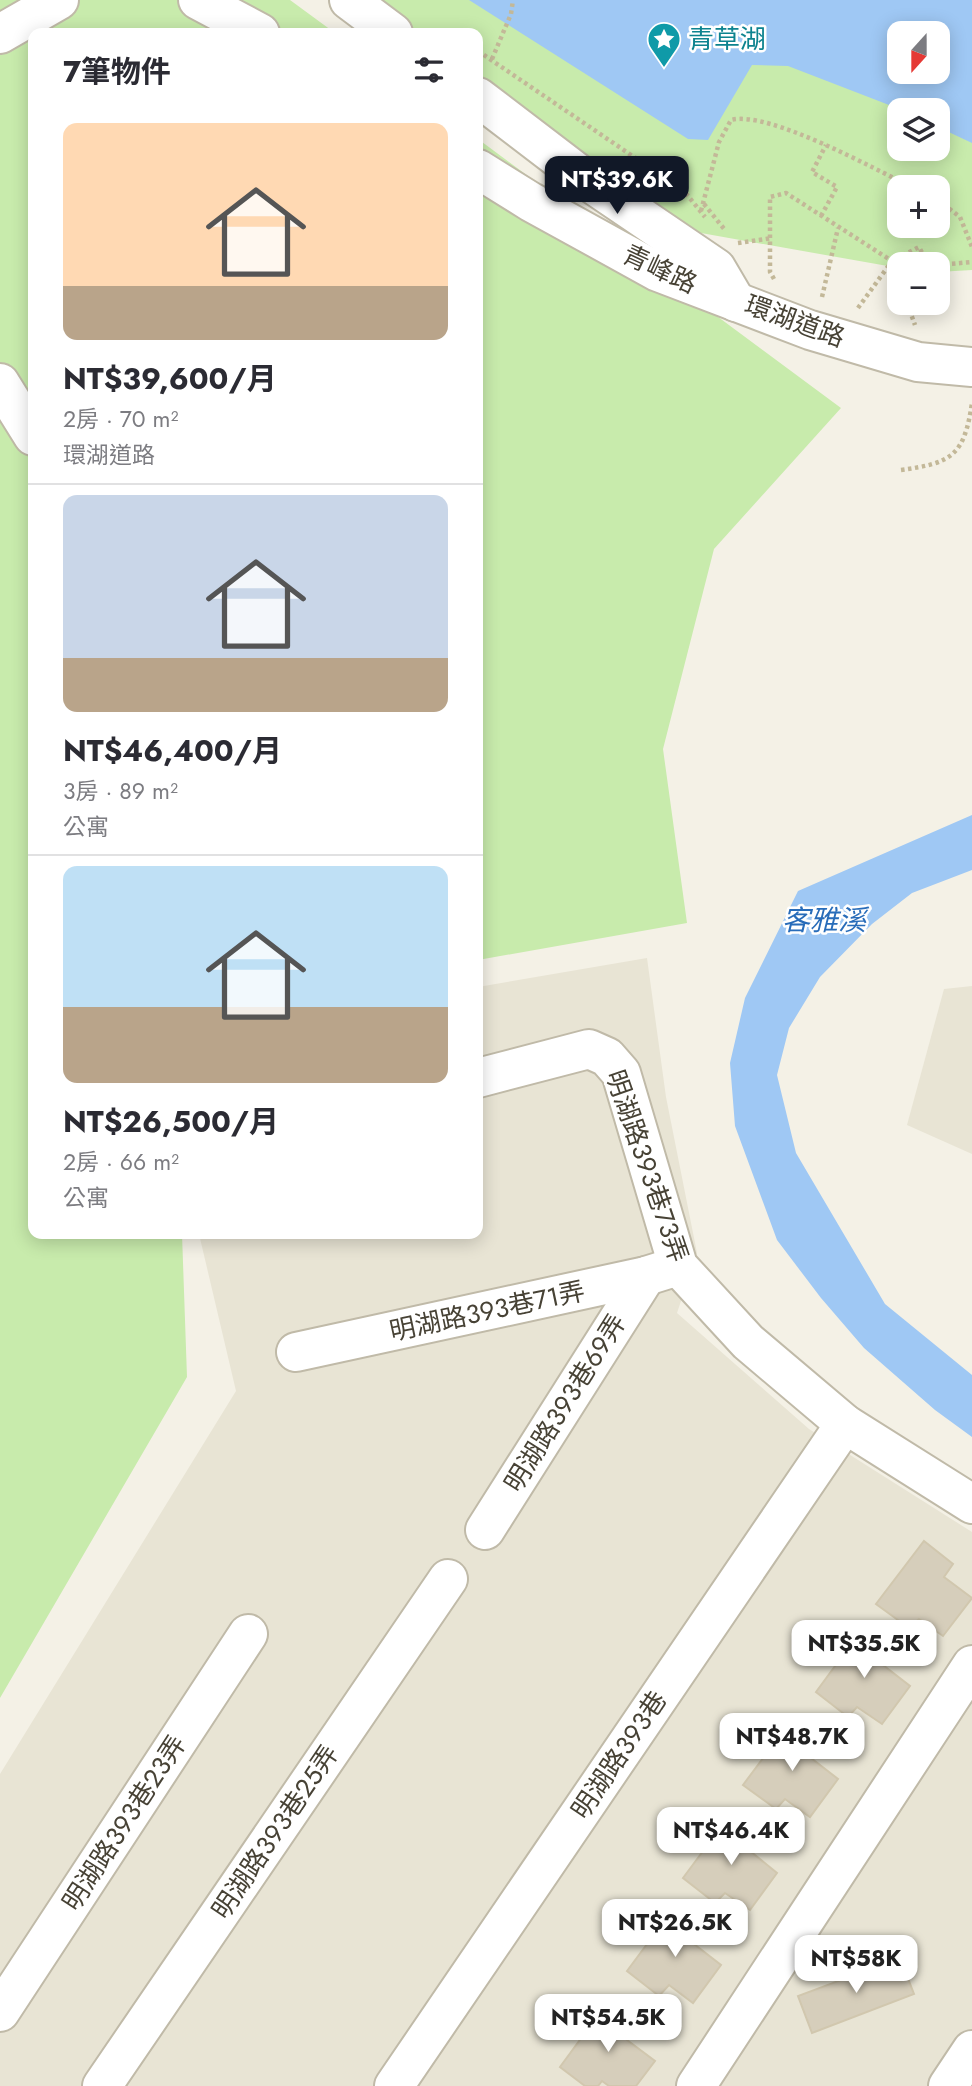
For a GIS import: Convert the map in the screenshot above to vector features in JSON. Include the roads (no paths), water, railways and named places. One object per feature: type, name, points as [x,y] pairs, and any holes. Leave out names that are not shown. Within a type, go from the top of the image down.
[{"type":"street","points":[[0,34],[59,0]]},
{"type":"street","points":[[198,0],[251,28]]},
{"type":"street","points":[[349,0],[386,28]]},
{"type":"street","name":"環湖道路","points":[[483,101],[588,181],[716,268],[736,302],[810,330],[918,362],[972,367]]},
{"type":"street","name":"青峰路","points":[[483,172],[531,202],[658,272],[736,302]]},
{"type":"street","points":[[0,383],[28,428]]},
{"type":"street","name":"明湖路393巷73弄","points":[[483,1077],[589,1049],[599,1052],[615,1065],[662,1271],[845,1424],[972,1504]]},
{"type":"street","name":"明湖路393巷71弄","points":[[296,1352],[662,1271]]},
{"type":"street","name":"明湖路393巷69弄","points":[[485,1530],[662,1271]]},
{"type":"street","name":"明湖路393巷","points":[[394,2086],[845,1424]]},
{"type":"street","name":"明湖路393巷25弄","points":[[102,2086],[448,1579]]},
{"type":"street","name":"明湖路393巷23弄","points":[[0,2012],[248,1634]]},
{"type":"street","points":[[696,2086],[972,1665]]},
{"type":"street","points":[[948,2086],[972,2050]]},
{"type":"water","name":"青草湖","points":[[469,0],[972,0],[972,143],[950,133],[950,98],[887,98],[887,104],[788,66],[752,65],[708,140],[688,139]]},
{"type":"water","name":"客雅溪","points":[[972,815],[972,870],[912,893],[872,924],[820,977],[789,1028],[777,1075],[796,1153],[885,1304],[972,1375],[972,1437],[935,1410],[864,1348],[821,1298],[777,1240],[735,1126],[730,1063],[745,998],[798,891]]},
{"type":"place","name":"青草湖","points":[[664,69]]}]
